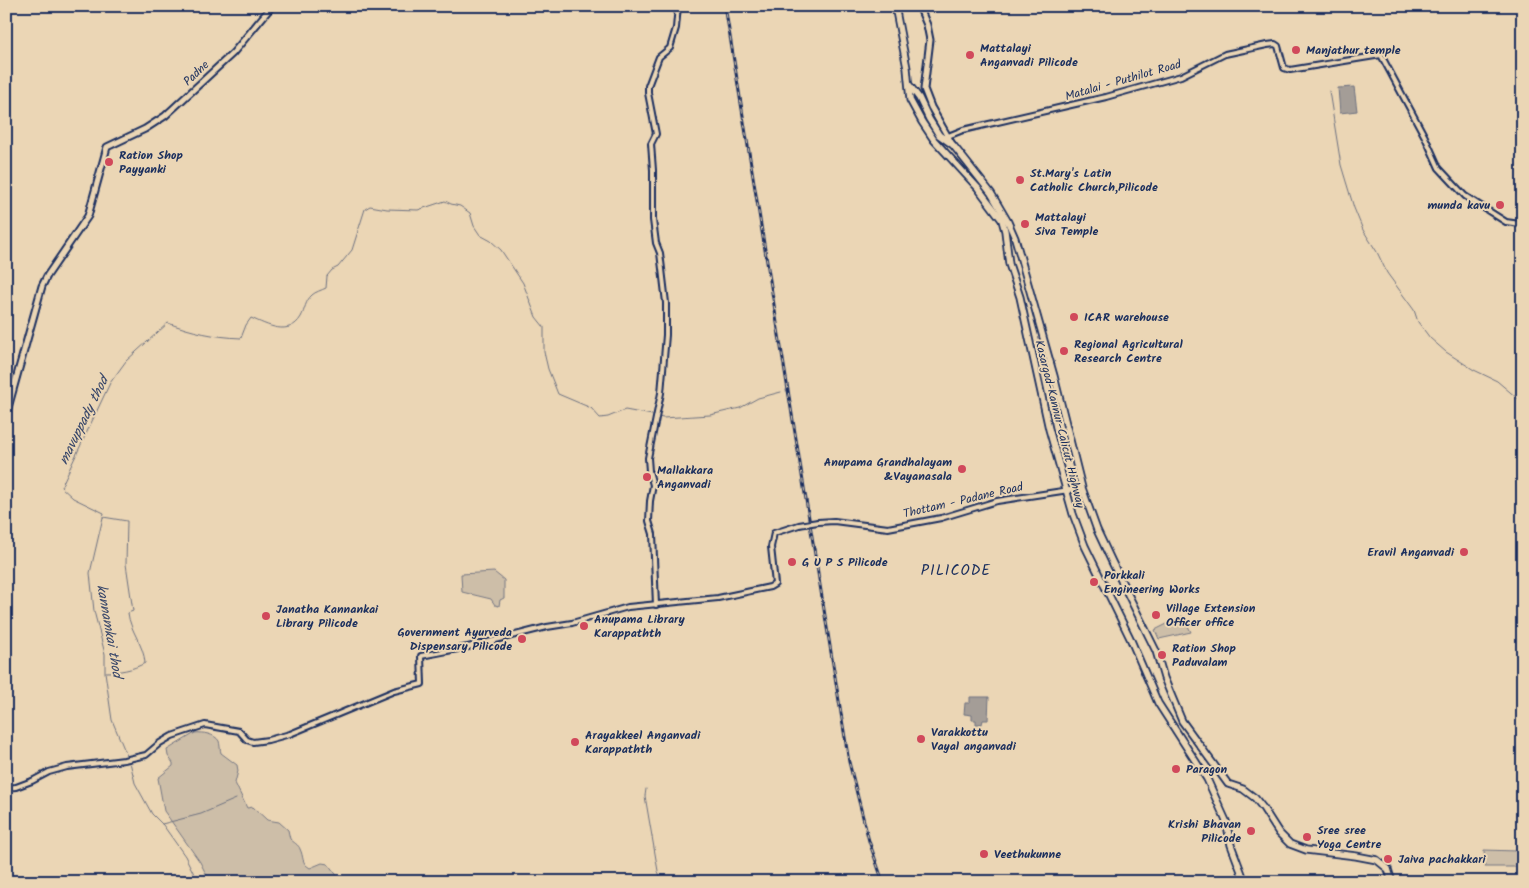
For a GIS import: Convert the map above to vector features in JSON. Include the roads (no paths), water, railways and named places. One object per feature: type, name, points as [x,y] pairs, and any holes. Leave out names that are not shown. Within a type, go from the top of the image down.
[{"type":"highway","name":"Kasargod-Kannur-Calicut Highway","points":[[895,6],[910,86],[910,100],[934,140],[978,188],[1002,220],[1009,264],[1020,297],[1047,420],[1066,491],[1085,546],[1130,638],[1158,703],[1210,787],[1226,821],[1231,844],[1245,882]]},
{"type":"highway","name":"Kasargod-Kannur-Calicut Highway","points":[[910,86],[919,98],[939,135],[953,145],[991,194],[1008,222],[1015,238],[1054,376],[1082,488],[1097,530],[1156,651],[1164,678],[1182,721],[1228,784],[1243,789],[1255,798],[1279,833],[1290,844],[1306,850],[1377,860],[1388,869],[1392,882]]},
{"type":"main road","name":"Padne","points":[[6,416],[42,286],[88,216],[107,147],[159,122],[172,111],[233,53],[272,6]]},
{"type":"main road","name":"Kasargod-Kannur-Calicut Highway","points":[[918,6],[927,25],[930,40],[924,89],[931,107],[953,145]]},
{"type":"street","points":[[6,788],[16,787],[49,772],[67,767],[124,760],[146,754],[172,736],[206,725],[239,731],[248,740],[253,742],[290,734],[394,691],[422,684],[421,656],[572,623],[628,607],[656,605],[653,534],[649,520],[653,485],[648,458],[661,393],[666,335],[666,303],[660,253],[656,243],[653,220],[654,182],[651,144],[656,134],[648,86],[659,57],[670,48],[676,28],[678,6]]},
{"type":"street","name":"Matalai - Puthilot Road","points":[[948,136],[963,130],[1106,98],[1181,76],[1221,55],[1267,45],[1275,44],[1278,46],[1284,68],[1290,70],[1381,55],[1425,137],[1438,168],[1465,196],[1506,222],[1520,224],[1523,227]]},
{"type":"street","name":"Thottam - Padane Road","points":[[656,605],[718,598],[774,585],[772,537],[774,534],[799,525],[834,521],[888,528],[941,518],[1024,495],[1082,488]]},
{"type":"waterway","points":[[1329,91],[1341,165],[1354,208],[1363,230],[1377,252],[1387,273],[1414,310],[1418,322],[1430,338],[1446,352],[1474,370],[1497,381],[1523,403]]},
{"type":"waterway","name":"mavuppady thod","points":[[127,756],[112,720],[105,672],[105,654],[94,611],[90,573],[104,513],[73,498],[61,487],[110,383],[126,361],[168,323],[204,334],[241,338],[251,318],[277,328],[290,327],[301,317],[310,297],[326,288],[327,276],[338,267],[352,250],[365,209],[370,206],[387,209],[418,210],[445,201],[460,206],[470,213],[474,226],[480,235],[491,241],[501,250],[523,283],[536,317],[544,327],[544,352],[548,369],[558,394],[591,408],[600,418],[625,410],[652,415]]},
{"type":"waterway","points":[[658,417],[710,415],[740,408],[758,398],[781,392]]},
{"type":"waterway","points":[[103,517],[127,521],[126,564],[133,611],[128,613],[145,663],[126,670],[106,672]]},
{"type":"waterway","name":"kannamkai thod","points":[[130,762],[135,783],[152,814],[163,825],[185,856],[198,882]]},
{"type":"waterway","points":[[646,789],[645,796],[658,871],[662,882]]},
{"type":"waterway","points":[[162,824],[201,814],[236,799]]},
{"type":"railway","points":[[725,6],[849,762],[869,841],[883,882]]},
{"type":"place","name":"Manjathur temple","points":[[1296,50]]},
{"type":"place","name":"Mattalayi Anganvadi Pilicode","points":[[970,55]]},
{"type":"place","name":"Ration Shop Payyanki","points":[[109,162]]},
{"type":"place","name":"St.Mary's Latin Catholic Church,Pilicode","points":[[1020,180]]},
{"type":"place","name":"munda kavu","points":[[1500,205]]},
{"type":"place","name":"Mattalayi Siva Temple","points":[[1025,224]]},
{"type":"place","name":"ICAR warehouse","points":[[1074,317]]},
{"type":"place","name":"Regional Agricultural Research Centre","points":[[1064,351]]},
{"type":"place","name":"Anupama Grandhalayam &Vayanasala","points":[[962,469]]},
{"type":"place","name":"Mallakkara Anganvadi","points":[[647,477]]},
{"type":"place","name":"Eravil Anganvadi","points":[[1464,552]]},
{"type":"place","name":"G U P S Pilicode","points":[[792,562]]},
{"type":"place","name":"Porkkali Engineering Works","points":[[1094,582]]},
{"type":"place","name":"Village Extension Officer office","points":[[1156,615]]},
{"type":"place","name":"Janatha Kannankai Library Pilicode","points":[[266,616]]},
{"type":"place","name":"Anupama Library Karappathth","points":[[584,626]]},
{"type":"place","name":"Government Ayurveda Dispensary Pilicode","points":[[522,639]]},
{"type":"place","name":"Ration Shop Paduvalam","points":[[1162,655]]},
{"type":"place","name":"Varakkottu Vayal anganvadi","points":[[921,739]]},
{"type":"place","name":"Arayakkeel Anganvadi Karappathth","points":[[575,742]]},
{"type":"place","name":"Paragon","points":[[1176,769]]},
{"type":"place","name":"Krishi Bhavan Pilicode","points":[[1251,831]]},
{"type":"place","name":"Sree sree Yoga Centre","points":[[1307,837]]},
{"type":"place","name":"Veethukunne","points":[[984,854]]},
{"type":"place","name":"Jaiva pachakkari","points":[[1388,859]]},
{"type":"district","name":"PILICODE","points":[[956,570]]}]
